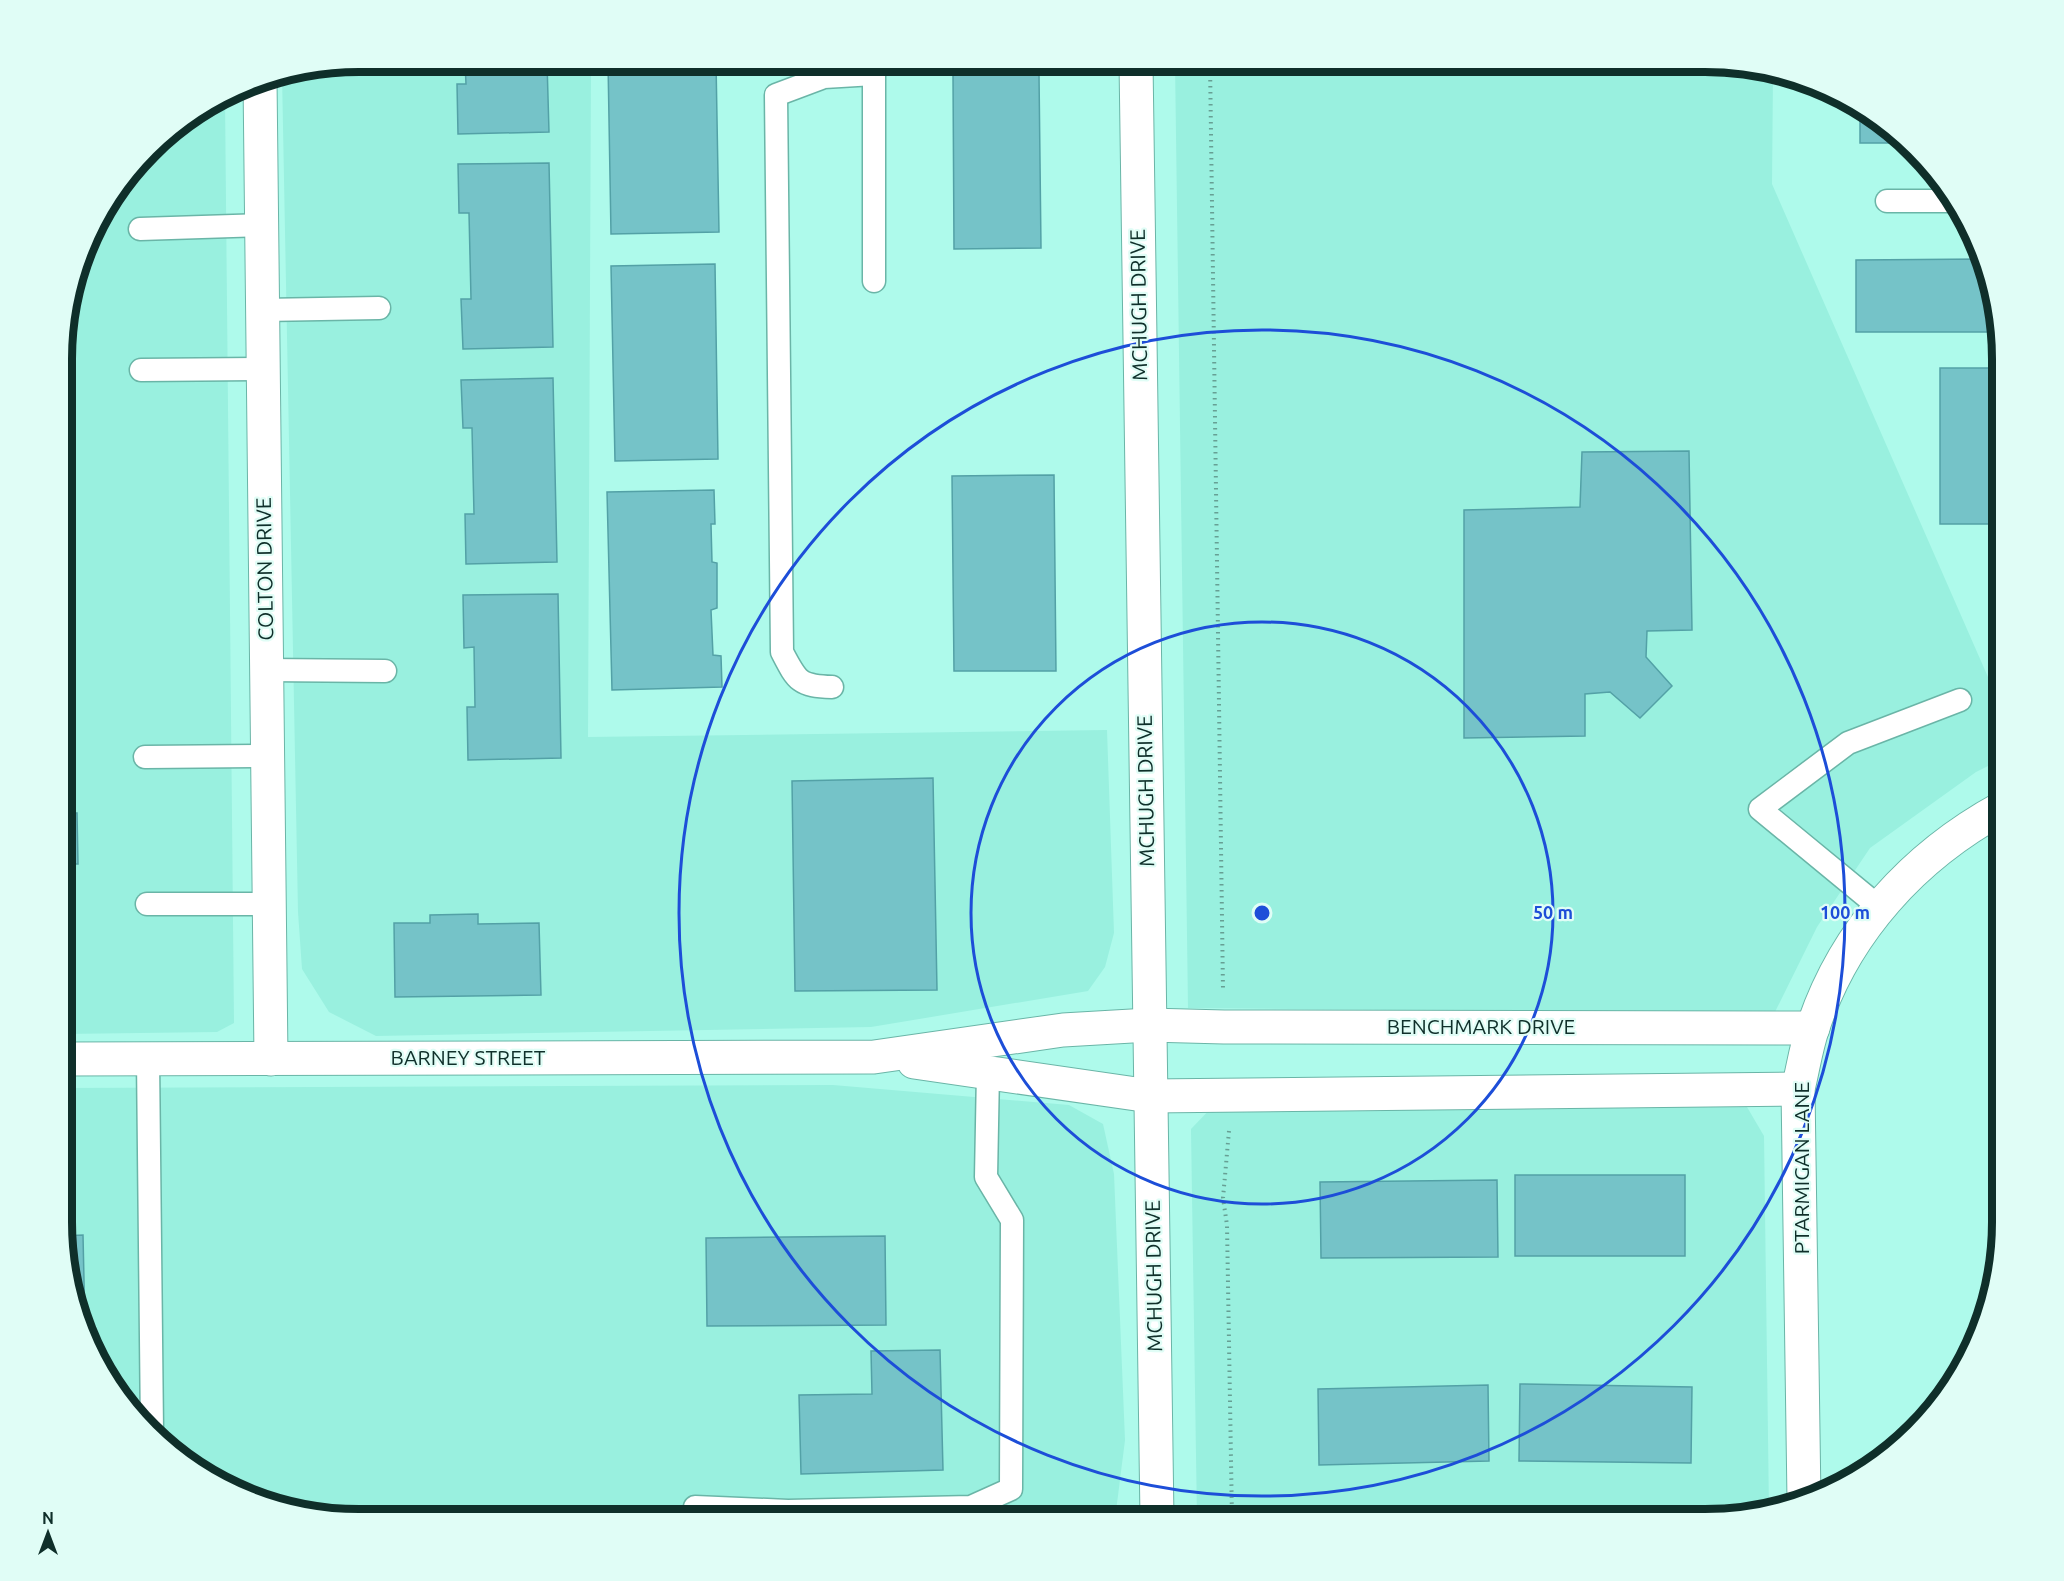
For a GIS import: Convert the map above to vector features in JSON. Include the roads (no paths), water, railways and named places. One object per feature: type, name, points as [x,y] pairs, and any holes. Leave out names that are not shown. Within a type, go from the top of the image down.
[{"type":"street","name":"MCHUGH DRIVE","points":[[1136,72],[1157,1509]]},
{"type":"street","name":"COLTON DRIVE","points":[[260,90],[271,1059]]},
{"type":"street","name":"PTARMIGAN LANE","points":[[1804,1491],[1798,1089],[1813,1028],[1832,980],[1865,923],[1913,870],[1976,822],[1992,813]]},
{"type":"street","name":"BENCHMARK DRIVE","points":[[874,1057],[1063,1030],[1149,1025],[1813,1028]]},
{"type":"street","name":"BARNEY STREET","points":[[72,1059],[874,1057]]},
{"type":"street","points":[[874,1057],[1150,1096],[1798,1089]]},
{"type":"lane","points":[[832,687],[809,686],[795,676],[782,652],[776,95],[824,77],[852,72]]},
{"type":"lane","points":[[874,72],[874,281]]},
{"type":"lane","points":[[1887,201],[1945,201]]},
{"type":"lane","points":[[140,229],[262,225]]},
{"type":"lane","points":[[263,310],[379,308]]},
{"type":"lane","points":[[141,370],[263,369]]},
{"type":"lane","points":[[266,670],[385,671]]},
{"type":"lane","points":[[1879,907],[1760,809],[1848,743],[1960,700]]},
{"type":"lane","points":[[145,757],[267,756]]},
{"type":"lane","points":[[147,904],[269,904]]},
{"type":"lane","points":[[148,1059],[152,1421]]},
{"type":"lane","points":[[849,1509],[971,1507],[1011,1488],[1012,1220],[986,1177],[988,1072]]},
{"type":"lane","points":[[694,1507],[757,1509]]}]
